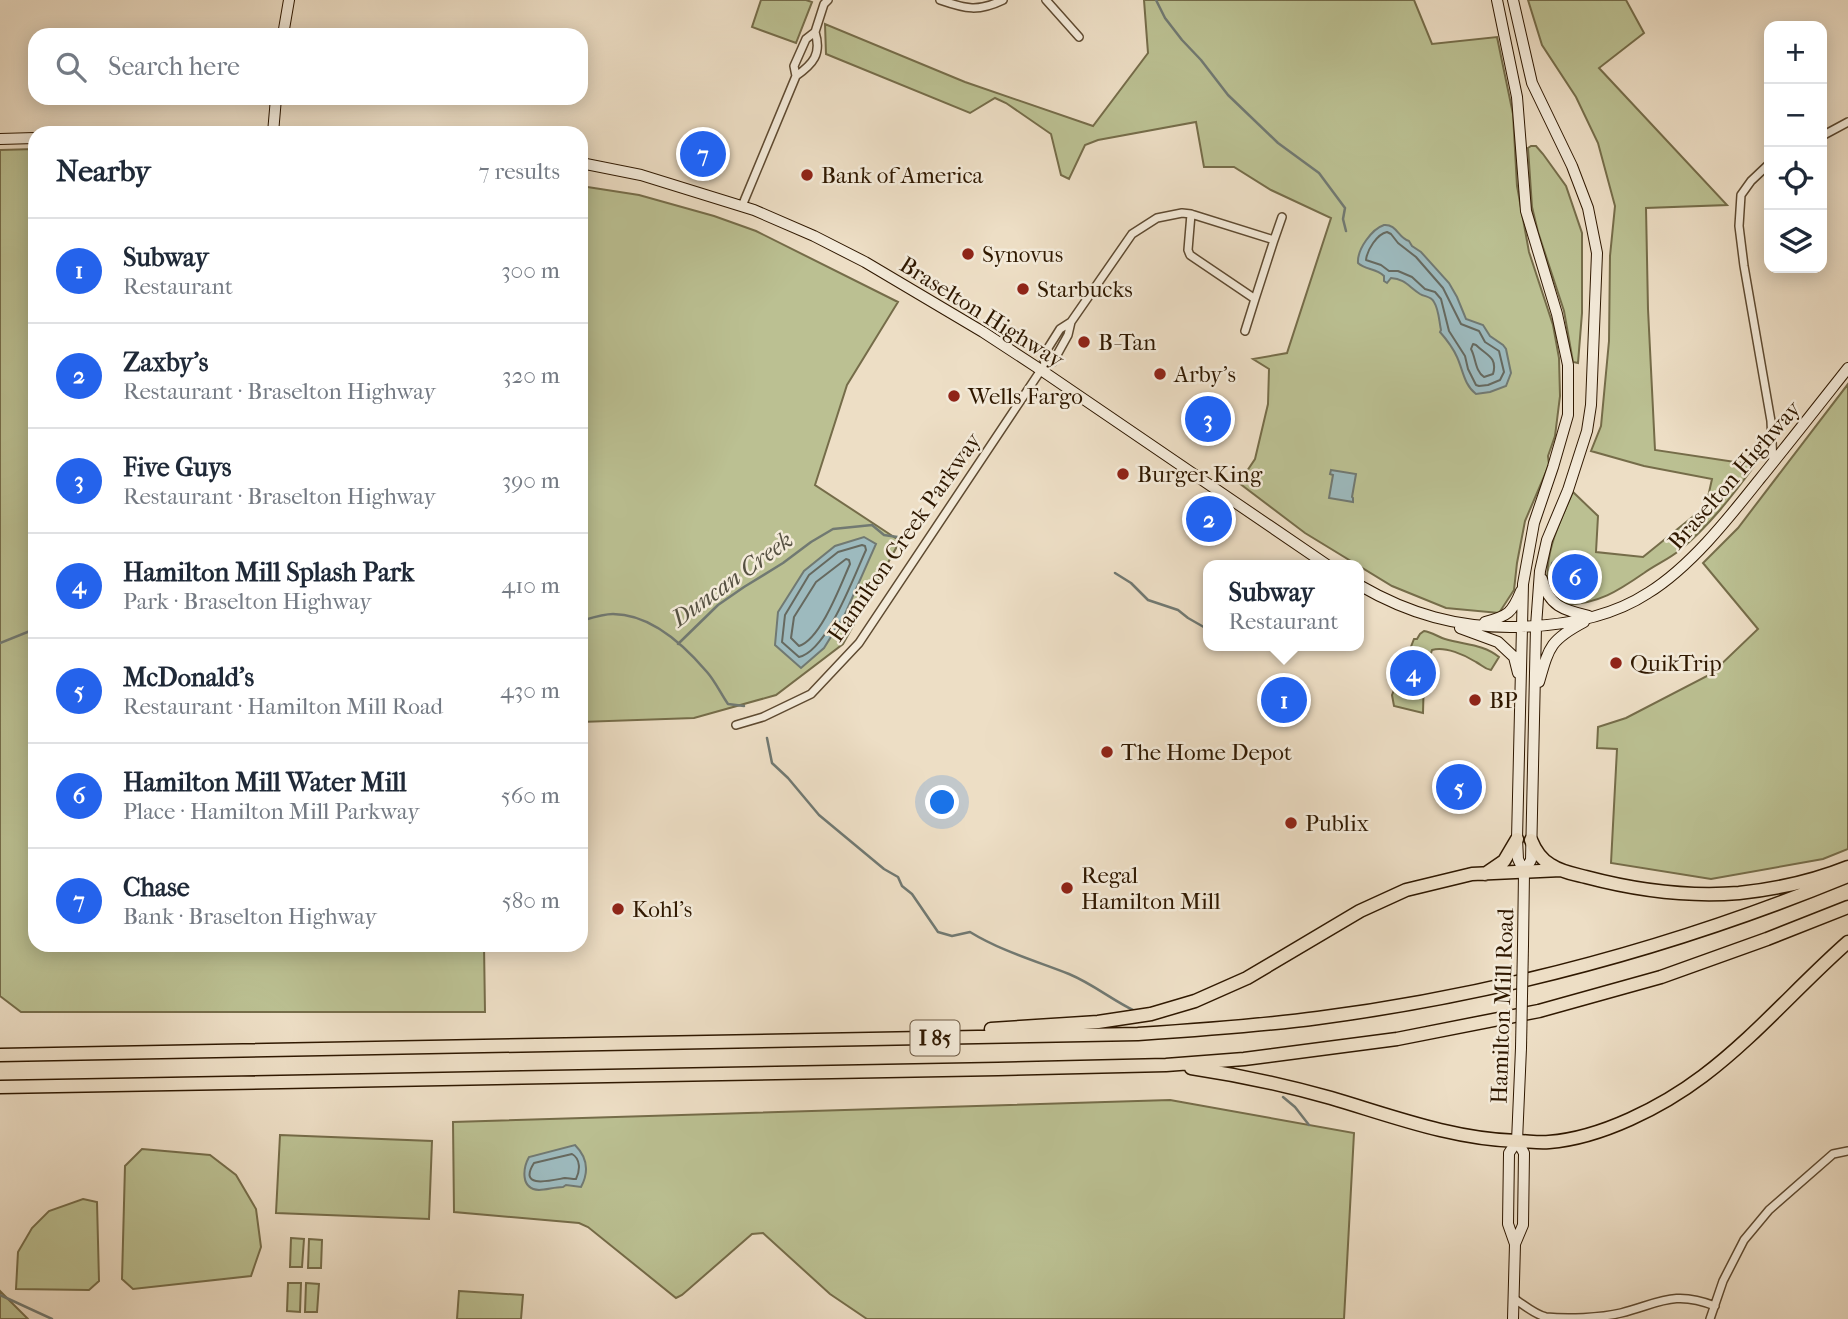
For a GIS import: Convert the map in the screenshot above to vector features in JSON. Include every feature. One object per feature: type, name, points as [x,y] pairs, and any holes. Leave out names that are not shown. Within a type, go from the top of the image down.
[{"type":"highway","points":[[1485,874],[1504,861],[1517,839]]},
{"type":"highway","points":[[1531,840],[1545,860],[1561,870]]},
{"type":"highway","points":[[903,1039],[1000,1028],[1098,1022],[1160,1012],[1247,978],[1360,911],[1406,890],[1472,874],[1561,870],[1647,889],[1713,894],[1795,884],[1848,867]]},
{"type":"highway","name":"I 85","points":[[0,1055],[1138,1034],[1228,1028],[1405,1005],[1506,985],[1653,946],[1761,910],[1848,876]]},
{"type":"highway","name":"I 85","points":[[0,1087],[1166,1065],[1280,1055],[1397,1039],[1539,1010],[1674,972],[1848,907]]},
{"type":"highway","points":[[1166,1065],[1267,1081],[1440,1130],[1492,1141],[1547,1142],[1570,1139],[1623,1121],[1659,1104],[1702,1077],[1848,942]]},
{"type":"main road","points":[[284,28],[289,0]]},
{"type":"main road","points":[[1476,625],[1504,617],[1514,608],[1523,584],[1534,523],[1568,415],[1568,365],[1557,314],[1526,211],[1517,97],[1497,0]]},
{"type":"main road","name":"Hamilton Mill Road","points":[[1513,0],[1532,83],[1584,197],[1597,253],[1591,405],[1587,431],[1548,540],[1540,571],[1536,626],[1531,860],[1524,872]]},
{"type":"main road","points":[[273,126],[275,105]]},
{"type":"main road","points":[[0,139],[28,138]]},
{"type":"main road","name":"Braselton Highway","points":[[588,164],[641,174],[743,206],[814,236],[870,265],[1043,367],[1320,560]]},
{"type":"main road","name":"Braselton Highway","points":[[1364,587],[1433,618],[1476,625],[1536,626],[1593,617],[1620,607],[1647,594],[1695,556],[1848,368]]},
{"type":"main road","points":[[1540,571],[1545,590],[1554,604],[1568,611],[1593,617]]},
{"type":"main road","name":"Hamilton Mill Road","points":[[1513,1319],[1515,1244],[1523,1225],[1524,1153],[1517,1141],[1524,872],[1518,859],[1517,839],[1523,584]]},
{"type":"main road","points":[[1535,696],[1548,650],[1556,639],[1593,617]]},
{"type":"main road","points":[[1433,618],[1498,642],[1514,657],[1521,684]]},
{"type":"main road","name":"Hamilton Mill Road","points":[[1515,1244],[1508,1224],[1508,1153],[1517,1141]]},
{"type":"street","points":[[796,76],[794,66],[806,39],[815,32],[824,4],[828,0]]},
{"type":"street","points":[[940,0],[963,8],[983,8],[1003,0]]},
{"type":"street","points":[[1046,0],[1079,37]]},
{"type":"street","points":[[743,206],[796,76],[814,60],[818,41],[815,32]]},
{"type":"street","points":[[1827,133],[1848,122]]},
{"type":"street","points":[[1764,169],[1741,195],[1740,226],[1744,266],[1771,421],[1773,463]]},
{"type":"street","name":"Hamilton Creek Parkway","points":[[736,725],[763,717],[811,694],[859,643],[1043,367],[1053,362],[1068,335],[1071,322],[1132,234],[1157,218],[1182,213],[1274,240]]},
{"type":"street","points":[[1191,214],[1188,250],[1191,255],[1255,299]]},
{"type":"street","points":[[1245,331],[1282,217]]},
{"type":"street","points":[[1710,1319],[1723,1280],[1744,1240],[1769,1210],[1833,1154],[1848,1151]]},
{"type":"street","points":[[1513,1298],[1542,1318],[1598,1317],[1676,1297],[1691,1298],[1715,1306]]},
{"type":"green space","points":[[761,0],[812,2],[796,43],[752,27]]},
{"type":"green space","points":[[1144,0],[1414,0],[1432,44],[1497,37],[1513,114],[1517,186],[1529,252],[1553,325],[1559,358],[1560,396],[1555,436],[1548,456],[1549,465],[1525,521],[1514,590],[1499,613],[1446,608],[1392,586],[1364,569],[1364,560],[1349,560],[1305,533],[1239,483],[1255,459],[1268,404],[1269,369],[1253,359],[1287,353],[1331,218],[1271,190],[1234,167],[1204,167],[1196,122],[1098,140],[1085,145],[1069,179],[1061,175],[1051,134],[1006,103],[995,98],[970,113],[826,54],[825,24],[965,82],[1093,126],[1148,53]]},
{"type":"green space","points":[[1528,0],[1626,0],[1644,33],[1599,68],[1727,205],[1646,208],[1655,450],[1755,465],[1711,520],[1676,553],[1607,595],[1588,602],[1565,605],[1549,592],[1547,579],[1553,540],[1573,492],[1598,516],[1596,552],[1643,557],[1706,506],[1712,479],[1644,466],[1591,451],[1601,426],[1609,341],[1610,256],[1615,206],[1598,143],[1576,97],[1542,45]],"holes":[[[1563,570],[1584,579],[1577,590],[1570,593],[1557,586],[1556,574]]]},
{"type":"green space","points":[[1536,146],[1543,154],[1566,186],[1582,233],[1582,313],[1578,363],[1573,362],[1564,311],[1532,207],[1528,148]]},
{"type":"green space","points":[[28,149],[28,952],[484,952],[485,1012],[21,1012],[0,996],[0,150]]},
{"type":"green space","points":[[588,187],[639,195],[756,231],[898,302],[847,385],[815,485],[900,541],[843,644],[776,695],[694,718],[588,722]]},
{"type":"green space","points":[[1848,384],[1848,849],[1823,859],[1711,879],[1611,863],[1617,749],[1597,748],[1598,727],[1626,718],[1711,674],[1758,629],[1703,563],[1738,528]]},
{"type":"green space","points":[[1424,631],[1480,647],[1499,657],[1491,670],[1455,652],[1432,650],[1424,675],[1423,713],[1394,706],[1392,695],[1414,639]]},
{"type":"green space","points":[[1170,1100],[1354,1133],[1344,1319],[867,1319],[830,1294],[763,1233],[752,1234],[676,1298],[588,1227],[579,1223],[454,1212],[453,1122]]},
{"type":"green space","points":[[280,1135],[432,1141],[429,1219],[276,1213]]},
{"type":"green space","points":[[142,1149],[210,1155],[236,1175],[256,1209],[261,1247],[251,1276],[133,1289],[122,1279],[125,1166]]},
{"type":"green space","points":[[83,1199],[97,1202],[99,1281],[89,1290],[16,1289],[18,1252],[32,1228],[49,1211]]},
{"type":"green space","points":[[291,1238],[304,1239],[302,1267],[290,1267]]},
{"type":"green space","points":[[309,1239],[322,1240],[321,1268],[308,1268]]},
{"type":"green space","points":[[288,1283],[301,1283],[300,1312],[287,1311]]},
{"type":"green space","points":[[306,1283],[319,1284],[317,1312],[305,1312]]},
{"type":"green space","points":[[0,1291],[28,1319],[0,1319]]},
{"type":"green space","points":[[459,1291],[523,1295],[521,1319],[457,1319]]},
{"type":"water","points":[[1384,225],[1392,227],[1409,241],[1449,283],[1466,319],[1483,325],[1490,336],[1503,345],[1511,373],[1506,386],[1476,394],[1466,382],[1454,350],[1440,332],[1438,312],[1433,300],[1400,280],[1391,278],[1387,283],[1381,273],[1358,263],[1366,240]]},
{"type":"water","points":[[1331,470],[1356,474],[1353,502],[1329,498],[1333,475],[1330,474]]},
{"type":"water","points":[[864,537],[876,544],[845,614],[824,648],[801,668],[775,645],[778,612],[804,571],[835,546]]},
{"type":"water","points":[[1552,563],[1563,563],[1565,573],[1572,572],[1576,577],[1587,581],[1587,590],[1567,593],[1560,591],[1557,586],[1558,577],[1551,570]]},
{"type":"water","points":[[575,1145],[583,1155],[586,1165],[581,1187],[566,1185],[539,1190],[529,1186],[526,1182],[525,1167],[529,1157]]},
{"type":"waterway","points":[[1156,0],[1165,18],[1228,95],[1278,143],[1319,173],[1345,208],[1343,219],[1346,231]]},
{"type":"waterway","name":"Duncan Creek","points":[[678,644],[718,605],[833,529],[872,525],[884,535],[904,538]]},
{"type":"waterway","name":"Duncan Creek","points":[[1115,573],[1131,583],[1148,600],[1178,610],[1203,627]]},
{"type":"waterway","name":"Duncan Creek","points":[[588,619],[601,615],[627,615],[653,625],[677,642],[698,662],[713,679],[728,704],[744,706]]},
{"type":"waterway","name":"Duncan Creek","points":[[0,643],[28,632]]},
{"type":"waterway","points":[[767,738],[772,763],[819,815],[884,869],[898,877],[938,932],[952,936],[970,932],[1006,950],[1078,978],[1135,1011]]},
{"type":"waterway","points":[[1283,1097],[1309,1125]]},
{"type":"waterway","points":[[0,1295],[52,1319]]},
{"type":"place","name":"Chase","points":[[703,154]]},
{"type":"place","name":"Bank of America","points":[[807,175]]},
{"type":"place","name":"Synovus","points":[[968,254]]},
{"type":"place","name":"Starbucks","points":[[1023,289]]},
{"type":"place","name":"B-Tan","points":[[1084,342]]},
{"type":"place","name":"Arby's","points":[[1160,374]]},
{"type":"place","name":"Wells Fargo","points":[[954,396]]},
{"type":"place","name":"Five Guys","points":[[1208,419]]},
{"type":"place","name":"Burger King","points":[[1123,474]]},
{"type":"place","name":"Zaxby's","points":[[1209,519]]},
{"type":"place","name":"Hamilton Mill Water Mill","points":[[1575,577]]},
{"type":"place","name":"QuikTrip","points":[[1616,663]]},
{"type":"place","name":"Hamilton Mill Splash Park","points":[[1413,673]]},
{"type":"place","name":"Subway","points":[[1284,700]]},
{"type":"place","name":"BP","points":[[1475,700]]},
{"type":"place","name":"The Home Depot","points":[[1107,752]]},
{"type":"place","name":"McDonald's","points":[[1459,787]]},
{"type":"place","name":"Publix","points":[[1291,823]]},
{"type":"place","name":"Regal Hamilton Mill","points":[[1067,888]]},
{"type":"place","name":"Kohl's","points":[[618,909]]}]
